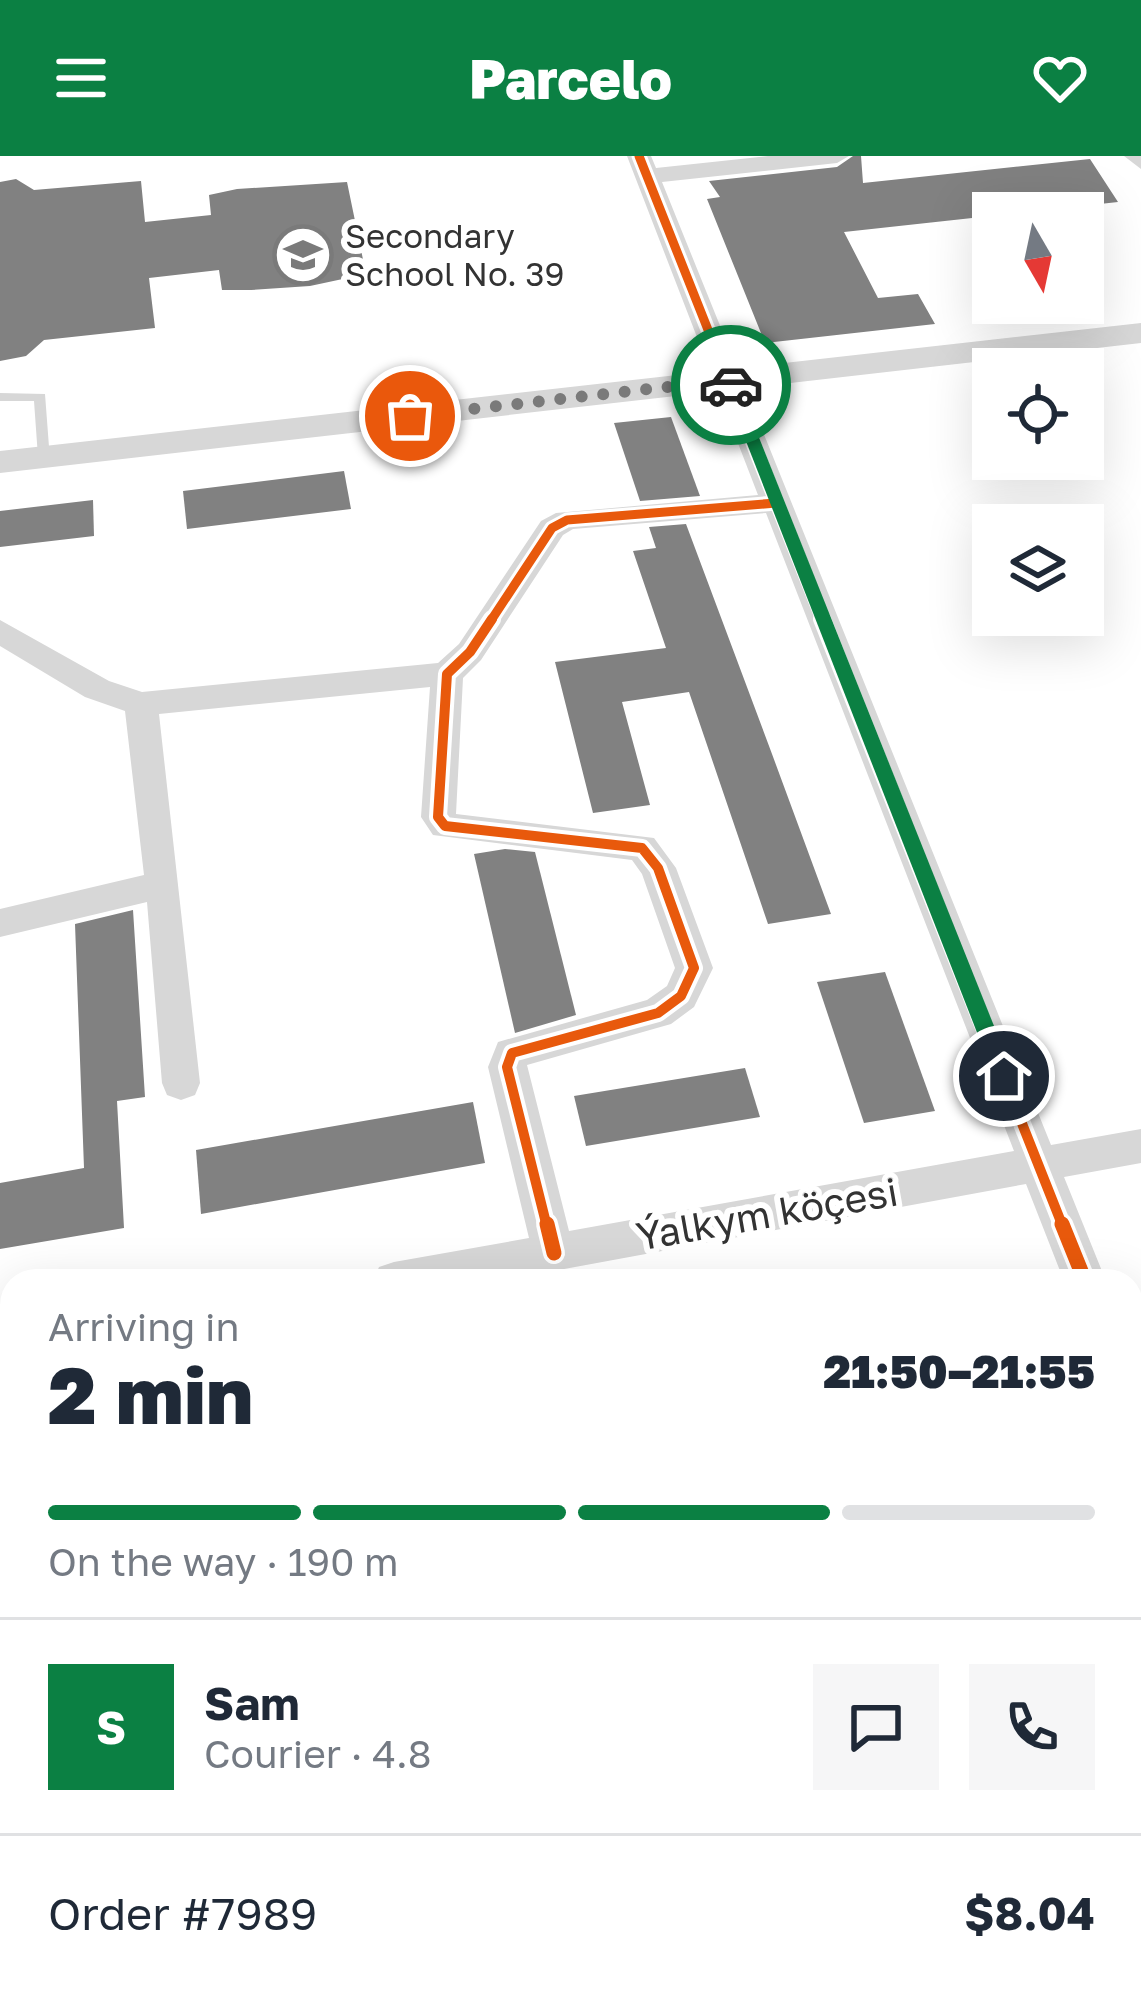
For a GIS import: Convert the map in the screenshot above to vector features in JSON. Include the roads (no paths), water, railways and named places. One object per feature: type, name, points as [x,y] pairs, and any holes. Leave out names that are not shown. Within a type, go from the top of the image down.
[{"type":"street","points":[[837,156],[643,166],[1080,1269]]},
{"type":"street","points":[[0,462],[1141,333]]},
{"type":"street","points":[[0,631],[97,689],[141,704],[447,674],[470,652],[552,528],[567,520],[776,503]]},
{"type":"street","points":[[447,674],[439,817],[445,826],[642,848],[658,868],[694,968],[681,996],[658,1013],[512,1053],[507,1067],[554,1253]]},
{"type":"street","points":[[141,704],[181,1083]]},
{"type":"street","points":[[0,923],[163,884]]},
{"type":"street","name":"Ýalkym köçesi","points":[[463,1269],[1141,1146]]},
{"type":"lane","points":[[0,397],[40,398],[45,457]]},
{"type":"place","name":"Secondary School No. 39","points":[[303,255]]}]
